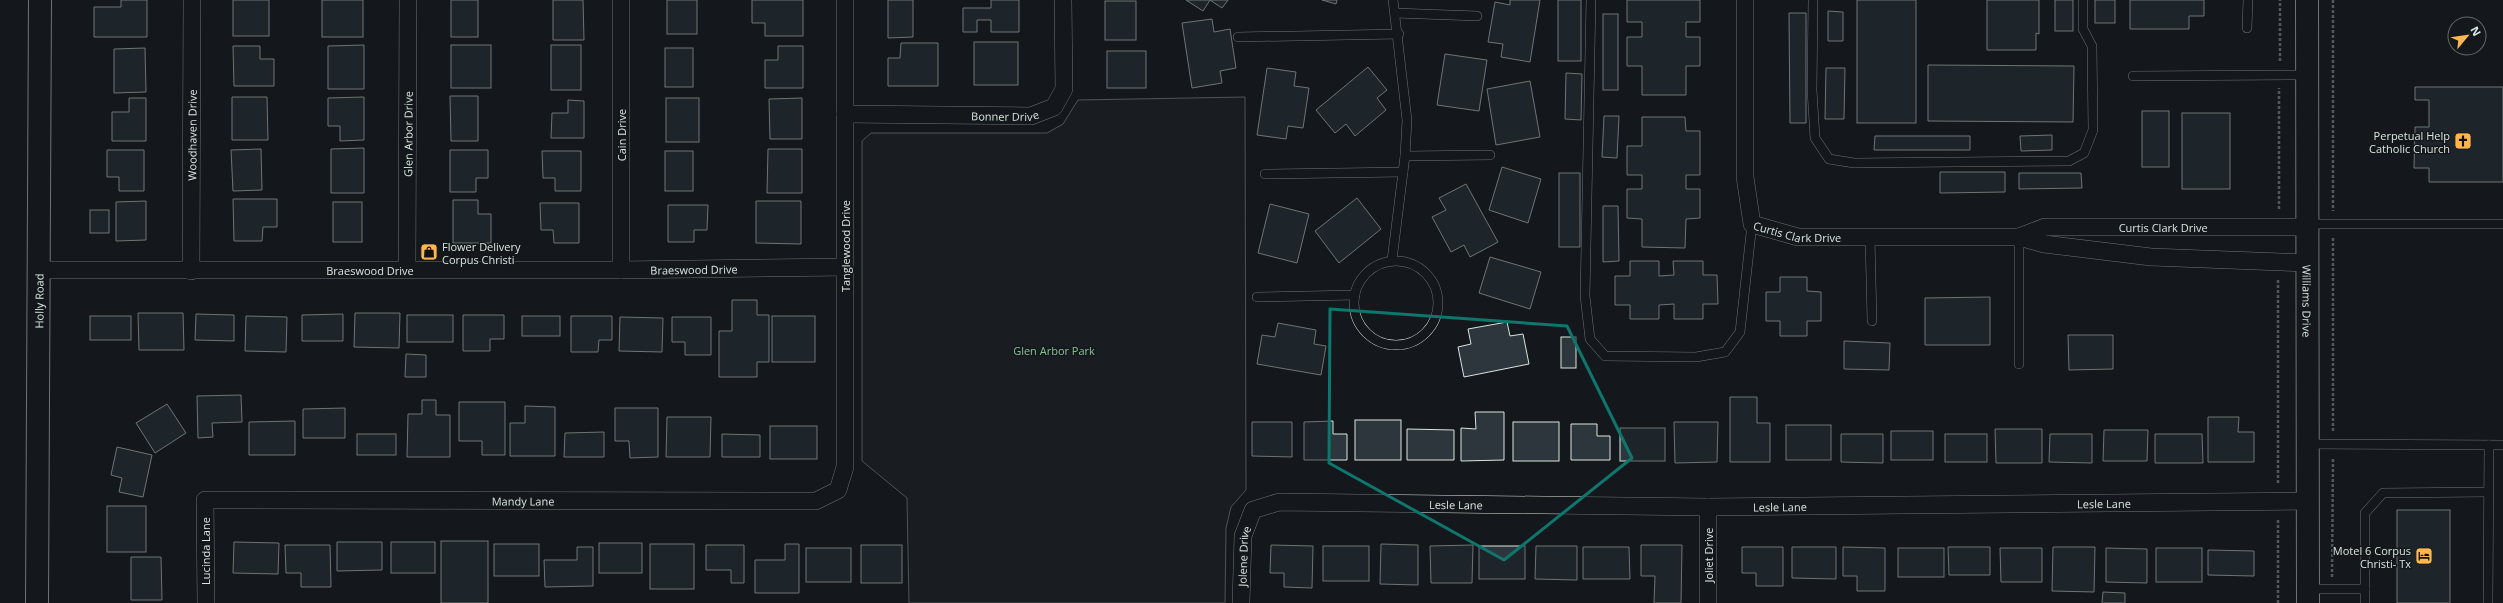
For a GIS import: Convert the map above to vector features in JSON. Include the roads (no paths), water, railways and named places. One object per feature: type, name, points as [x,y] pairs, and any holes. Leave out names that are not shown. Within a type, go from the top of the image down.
[{"type":"main road","name":"Holly Road","points":[[37,603],[40,0]]},
{"type":"main road","name":"Williams Drive","points":[[2307,0],[2309,444],[2307,502],[2308,596]]},
{"type":"street","name":"Woodhaven Drive","points":[[191,271],[192,0]]},
{"type":"street","name":"Glen Arbor Drive","points":[[407,268],[408,0]]},
{"type":"street","name":"Cain Drive","points":[[621,0],[621,270]]},
{"type":"street","name":"Tanglewood Drive","points":[[838,490],[846,467],[845,0]]},
{"type":"street","name":"Bonner Drive","points":[[845,114],[1031,116],[1054,107],[1064,89],[1063,0]]},
{"type":"street","name":"Curtis Clark Drive","points":[[1745,0],[1745,177],[1752,224],[1798,237],[2019,237],[2044,244],[2151,257],[2308,262]]},
{"type":"street","name":"Curtis Clark Drive","points":[[2019,237],[2045,227],[2308,226]]},
{"type":"street","name":"Braeswood Drive","points":[[38,270],[191,271],[407,268],[621,270],[845,267]]},
{"type":"street","name":"Mandy Lane","points":[[205,500],[816,501],[838,490]]},
{"type":"street","name":"Lucinda Lane","points":[[205,500],[206,603]]},
{"type":"street","name":"Lesle Lane","points":[[1253,510],[1279,502],[1708,507],[2307,502]]},
{"type":"street","name":"Joliet Drive","points":[[1708,507],[1708,603]]},
{"type":"street","name":"Jolene Drive","points":[[1241,603],[1243,536],[1253,510]]},
{"type":"lane","points":[[1392,260],[1405,156],[1407,120],[1399,34],[1393,0]]},
{"type":"lane","points":[[1591,0],[1585,296],[1590,339],[1605,356],[1696,357],[1725,352],[1740,332],[1746,260],[1752,224]]},
{"type":"lane","points":[[1813,0],[1812,90],[1815,138],[1829,159],[1854,163],[2069,161],[2084,153],[2093,130],[2092,46],[2083,29],[2083,0]]},
{"type":"lane","points":[[2248,0],[2248,28]]},
{"type":"lane","points":[[1395,13],[1477,16]]},
{"type":"lane","points":[[1238,37],[1399,34]]},
{"type":"lane","points":[[2133,76],[2307,75]]},
{"type":"lane","points":[[1405,156],[1490,155]]},
{"type":"lane","points":[[1266,174],[1403,172]]},
{"type":"lane","points":[[2308,226],[2503,224]]},
{"type":"lane","points":[[1870,237],[1872,321]]},
{"type":"lane","points":[[2019,237],[2019,364]]},
{"type":"lane","points":[[1392,260],[1404,261],[1416,265],[1426,272],[1434,282],[1439,306],[1436,318],[1425,334],[1409,343],[1397,345],[1374,338],[1364,330],[1358,320],[1354,308],[1354,295],[1364,275],[1372,268],[1392,260]]},
{"type":"lane","points":[[1257,297],[1354,295]]},
{"type":"lane","points":[[2309,444],[2503,445]]},
{"type":"lane","points":[[2488,603],[2489,445]]},
{"type":"lane","points":[[2364,603],[2366,513],[2383,493],[2488,492]]},
{"type":"lane","points":[[2308,596],[2332,589],[2364,589]]},
{"type":"place","name":"Perpetual Help Catholic Church","points":[[2463,141]]},
{"type":"place","name":"Flower Delivery Corpus Christi","points":[[429,252]]},
{"type":"place","name":"Motel 6 Corpus Christi- Tx","points":[[2424,556]]},
{"type":"park label","name":"Glen Arbor Park","points":[[1054,350]]}]
